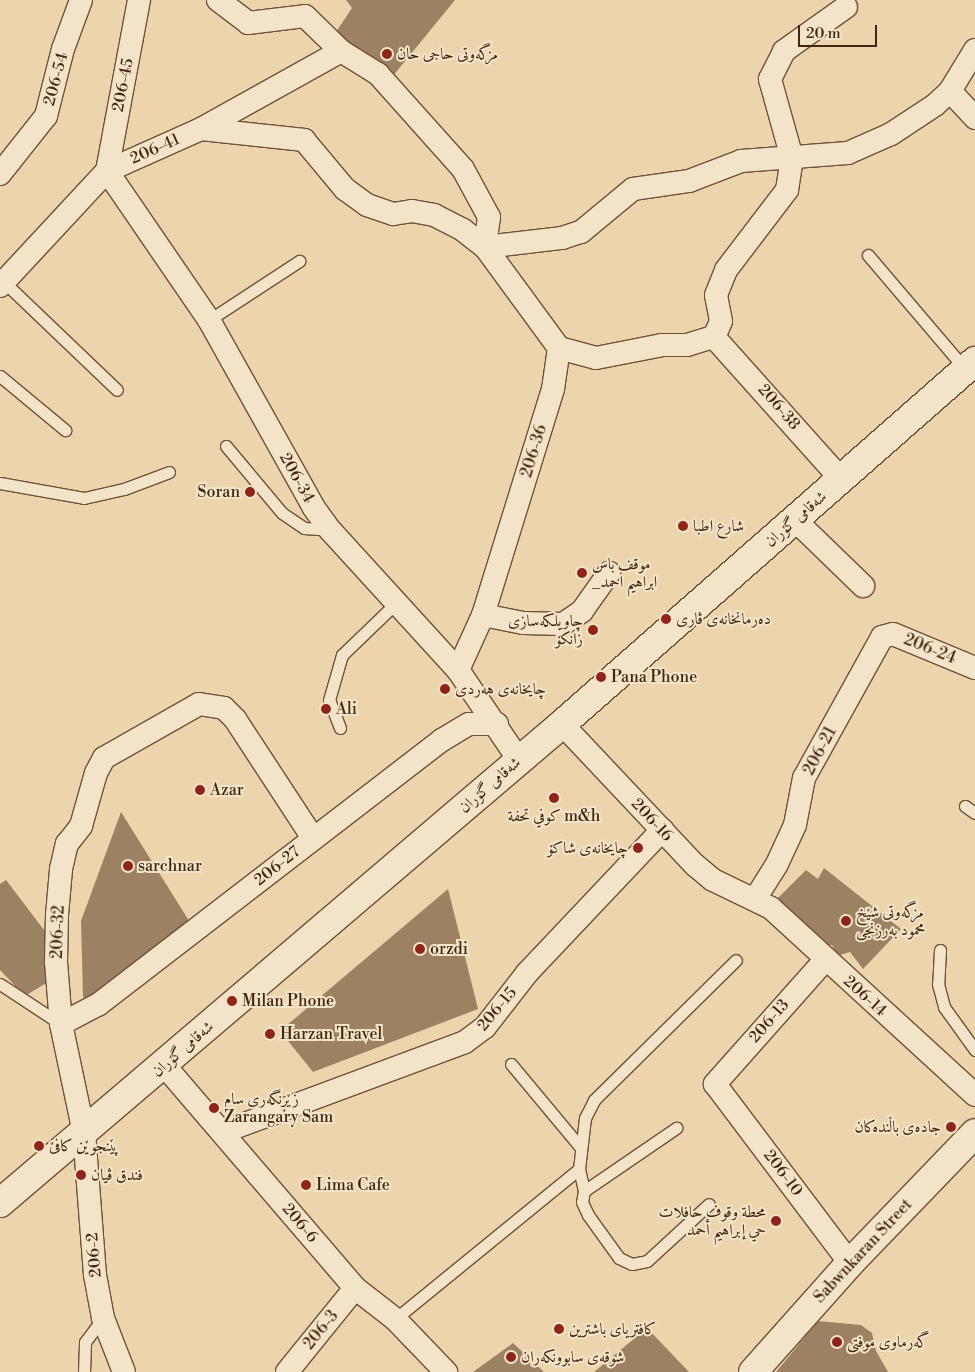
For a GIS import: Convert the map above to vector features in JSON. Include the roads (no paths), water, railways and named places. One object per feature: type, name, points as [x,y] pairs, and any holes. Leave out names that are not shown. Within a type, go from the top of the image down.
[{"type":"main road","name":"شەقامی گۆران","points":[[0,1203],[562,724],[970,365]]},
{"type":"main road","name":"Sabwnkaran Street","points":[[753,1372],[850,1263],[975,1133]]},
{"type":"street","name":"206-54","points":[[0,174],[46,116],[63,49],[81,0]]},
{"type":"street","name":"206-45","points":[[107,171],[139,0]]},
{"type":"street","points":[[218,0],[248,23],[301,8],[341,51],[378,74],[463,169],[489,217],[485,247]]},
{"type":"street","points":[[201,128],[304,140],[346,189],[367,205],[393,214],[412,211],[434,215],[485,247],[559,348],[596,358],[662,345],[687,345],[714,337],[721,321],[716,295],[726,270],[787,190],[792,158],[770,79],[784,51],[847,2]]},
{"type":"street","points":[[485,247],[562,238],[580,232],[633,189],[689,181],[741,161],[848,153],[891,134],[950,91],[975,50]]},
{"type":"street","name":"206-41","points":[[2,284],[107,171],[201,128],[341,51]]},
{"type":"street","points":[[950,91],[975,118]]},
{"type":"street","name":"206-34","points":[[107,171],[209,320],[314,508],[330,530],[458,670],[498,724],[519,760]]},
{"type":"street","name":"206-38","points":[[714,337],[841,479]]},
{"type":"street","name":"206-36","points":[[458,670],[483,615],[553,389],[559,348]]},
{"type":"street","points":[[795,520],[862,586]]},
{"type":"street","points":[[483,615],[523,623],[563,624],[582,611],[609,573]]},
{"type":"street","name":"206-24","points":[[885,634],[893,634],[975,668]]},
{"type":"street","name":"206-21","points":[[755,899],[777,864],[795,825],[804,778],[885,634]]},
{"type":"street","name":"206-32","points":[[84,1133],[61,1024],[56,962],[61,870],[67,844],[81,826],[96,773],[104,758],[199,704],[224,708],[235,719],[313,838]]},
{"type":"street","name":"206-27","points":[[61,1024],[100,1004],[442,740],[469,724],[498,724]]},
{"type":"street","name":"206-16","points":[[562,724],[662,830],[713,880],[755,899]]},
{"type":"street","name":"206-15","points":[[223,1132],[465,1042],[485,1027],[527,973],[662,830]]},
{"type":"street","name":"206-14","points":[[755,899],[771,908],[825,960],[975,1095]]},
{"type":"street","name":"206-13","points":[[715,1084],[825,960]]},
{"type":"street","name":"206-6","points":[[164,1065],[355,1288],[395,1319],[446,1372]]},
{"type":"street","name":"206-10","points":[[715,1084],[850,1263]]},
{"type":"street","name":"206-2","points":[[84,1133],[95,1275],[103,1318],[124,1372]]},
{"type":"street","name":"206-3","points":[[287,1372],[355,1288]]},
{"type":"lane","points":[[868,255],[970,365]]},
{"type":"lane","points":[[209,320],[299,262]]},
{"type":"lane","points":[[2,284],[117,390]]},
{"type":"lane","points":[[0,376],[65,430]]},
{"type":"lane","points":[[226,446],[282,512],[304,528],[330,530]]},
{"type":"lane","points":[[0,484],[84,498],[124,490],[169,472]]},
{"type":"lane","points":[[340,728],[329,700],[342,655],[397,602]]},
{"type":"lane","points":[[965,806],[975,813]]},
{"type":"lane","points":[[940,950],[938,984],[944,1007],[975,1050]]},
{"type":"lane","points":[[709,1204],[647,1260],[632,1264],[619,1258],[588,1215],[582,1202],[584,1192],[579,1168],[581,1148],[585,1118],[594,1100],[736,960]]},
{"type":"lane","points":[[0,984],[61,1024]]},
{"type":"lane","points":[[511,1064],[581,1148]]},
{"type":"lane","points":[[584,1192],[676,1128]]},
{"type":"lane","points":[[395,1319],[579,1168]]},
{"type":"lane","points":[[84,1372],[85,1342],[103,1318]]},
{"type":"place","name":"مزگەوتی حاجی حان","points":[[387,54]]},
{"type":"place","name":"Soran","points":[[250,492]]},
{"type":"place","name":"شارع اطبا","points":[[683,526]]},
{"type":"place","name":"موقف باس _ابراهیم احمد","points":[[582,573]]},
{"type":"place","name":"دەرمانخانەی ڤاری","points":[[666,619]]},
{"type":"place","name":"چاویلكە‌سازی زانكۆ","points":[[593,630]]},
{"type":"place","name":"Pana Phone","points":[[601,677]]},
{"type":"place","name":"چایخانەی هەردی","points":[[445,689]]},
{"type":"place","name":"Ali","points":[[326,709]]},
{"type":"place","name":"Azar","points":[[200,790]]},
{"type":"place","name":"كوفي تحفة m&h","points":[[554,798]]},
{"type":"place","name":"چایخانەی شاکۆ","points":[[638,848]]},
{"type":"place","name":"sarchnar","points":[[128,866]]},
{"type":"place","name":"مزگەوتی شێخ محمود بەرزنجی","points":[[846,921]]},
{"type":"place","name":"orzdi","points":[[420,949]]},
{"type":"place","name":"Milan Phone","points":[[232,1001]]},
{"type":"place","name":"Harzan Travel","points":[[270,1034]]},
{"type":"place","name":"زێڕنگەری سام Zarangary Sam","points":[[214,1108]]},
{"type":"place","name":"جادەی باڵندەکان","points":[[951,1127]]},
{"type":"place","name":"پێنجوێن کافێ","points":[[39,1146]]},
{"type":"place","name":"فندق ڤيان","points":[[81,1175]]},
{"type":"place","name":"Lima Cafe","points":[[306,1185]]},
{"type":"place","name":"محطة وقوف حافلات حي إبراهيم أحمد","points":[[776,1221]]},
{"type":"place","name":"كافترياى باشترين","points":[[559,1329]]},
{"type":"place","name":"گەرماوی موفتی","points":[[837,1342]]},
{"type":"place","name":"شوقەی سابوونکەران","points":[[511,1357]]}]
